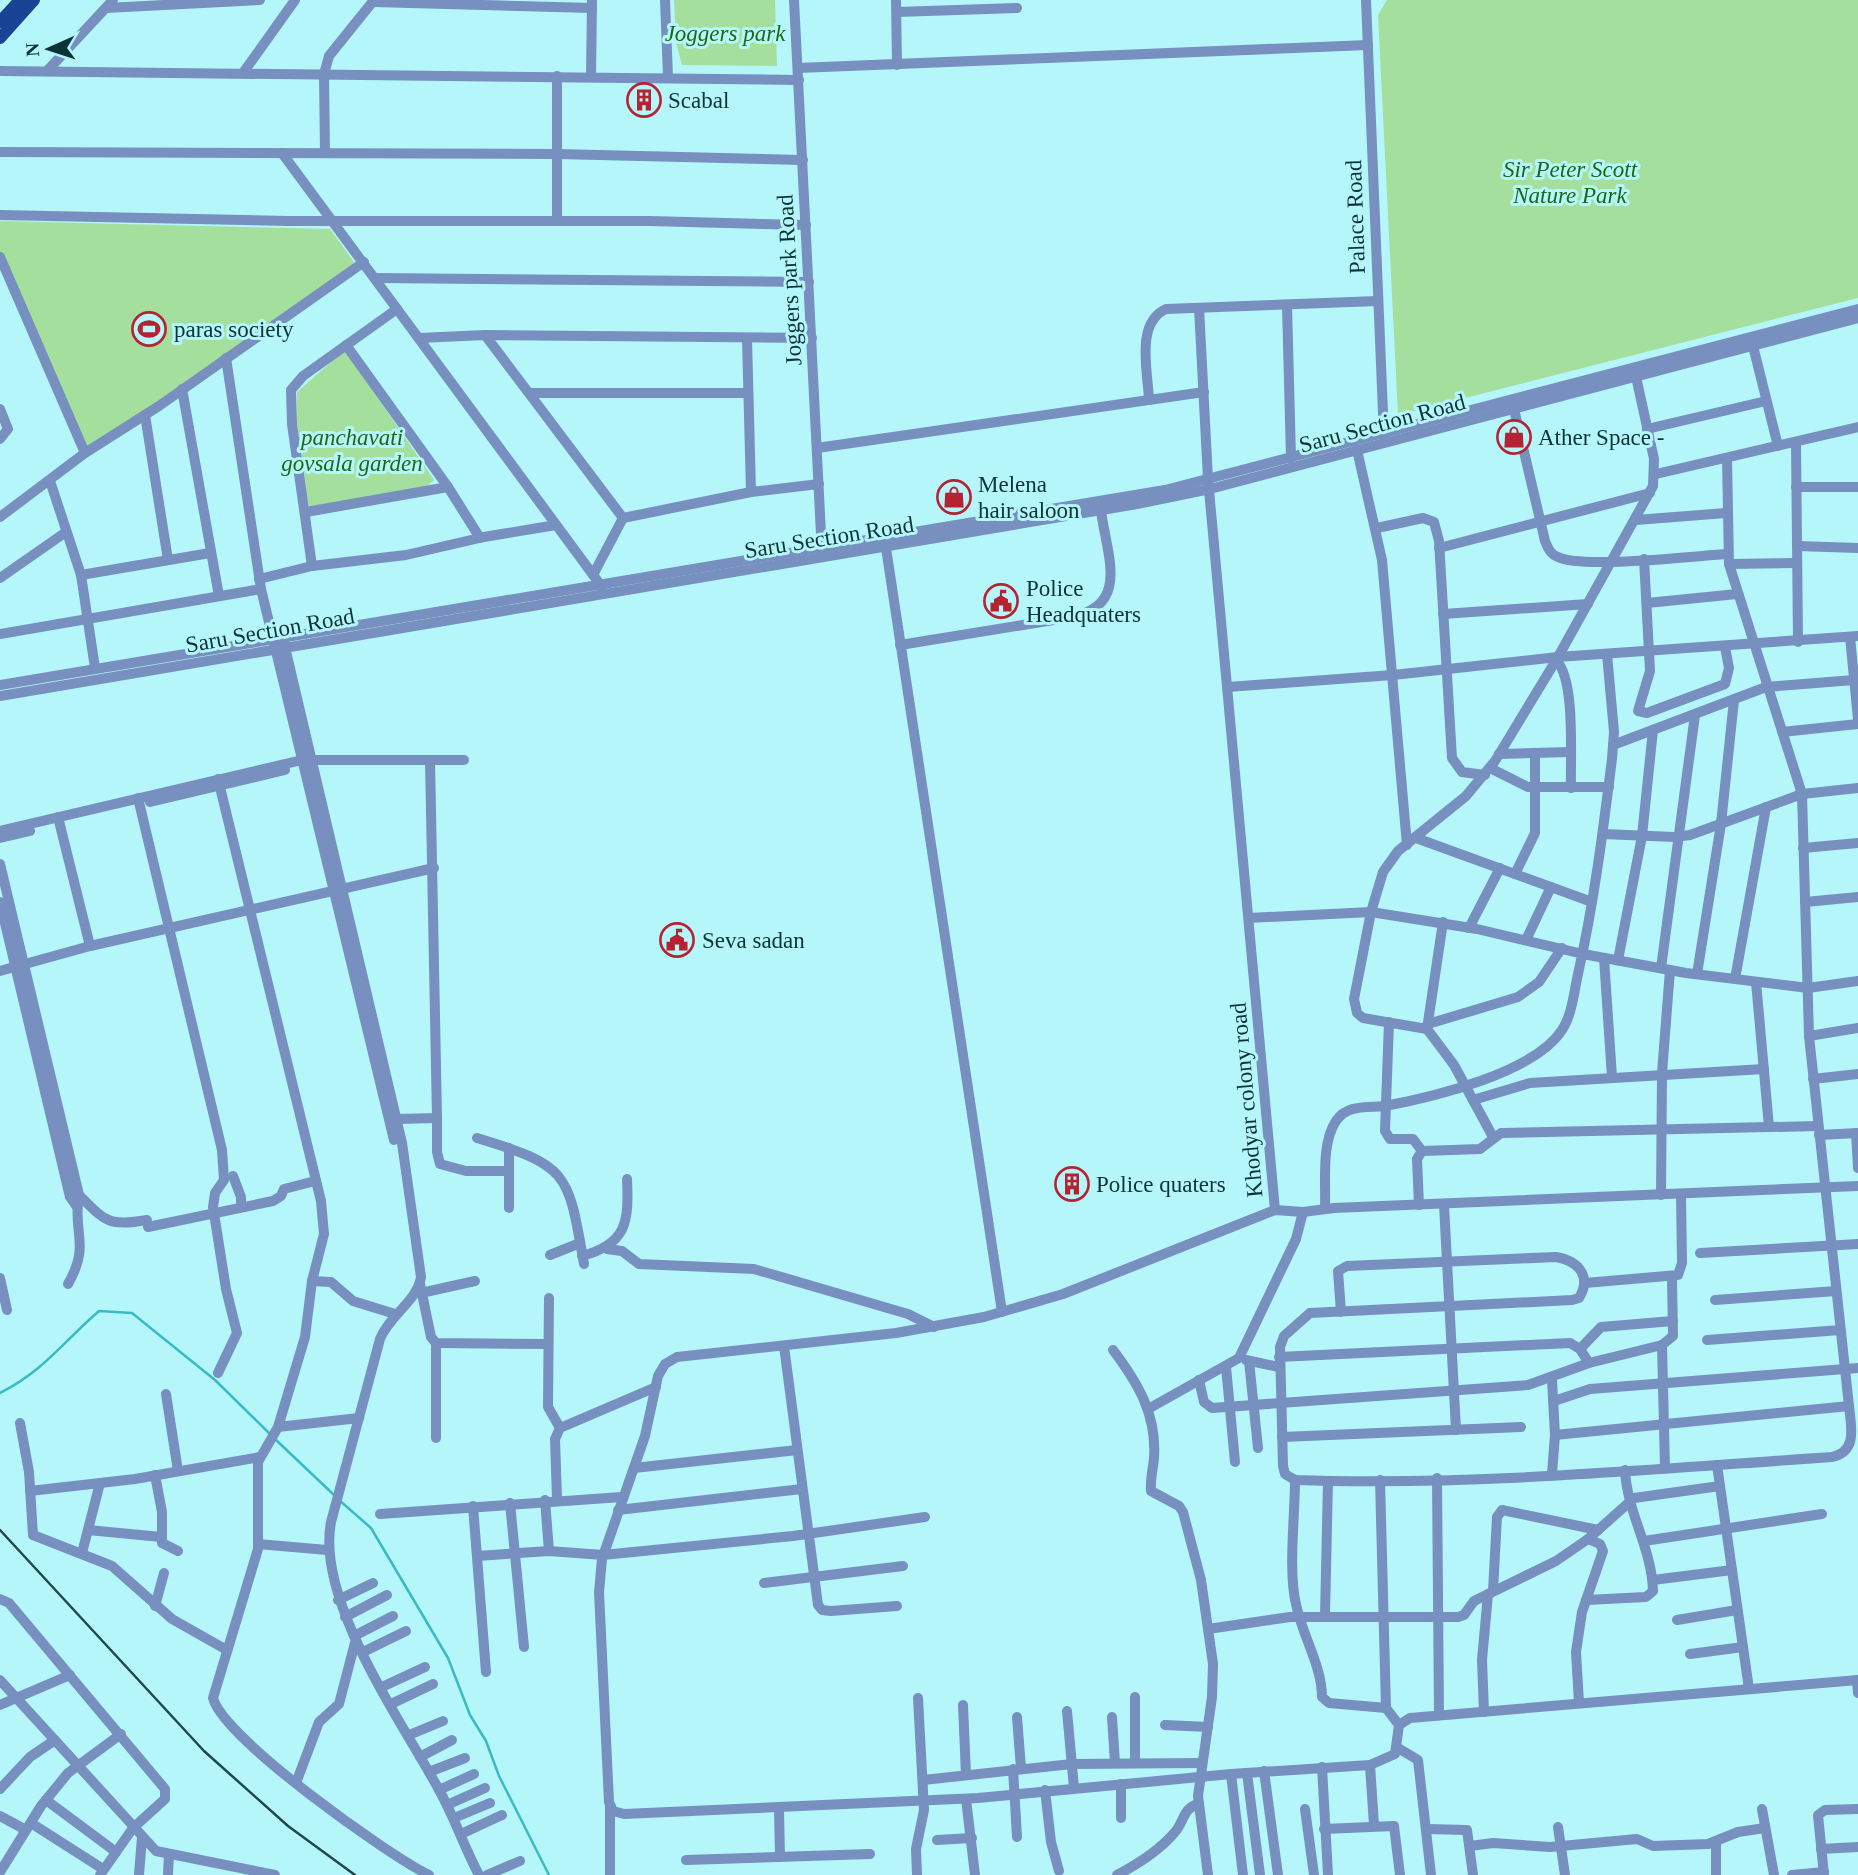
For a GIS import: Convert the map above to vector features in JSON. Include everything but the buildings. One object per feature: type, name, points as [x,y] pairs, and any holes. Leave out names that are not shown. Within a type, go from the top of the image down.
[{"type":"main road","points":[[0,22],[20,0]]},
{"type":"main road","points":[[0,38],[34,0]]},
{"type":"street","points":[[47,71],[110,4],[260,0]]},
{"type":"street","points":[[243,73],[295,0]]},
{"type":"street","points":[[665,0],[668,78]]},
{"type":"street","name":"Joggers park Road","points":[[794,0],[822,553]]},
{"type":"street","points":[[896,0],[897,65]]},
{"type":"street","name":"Palace Road","points":[[1366,0],[1384,437]]},
{"type":"street","points":[[325,153],[324,74],[329,56],[374,1],[592,4],[591,77]]},
{"type":"street","points":[[897,12],[1017,8]]},
{"type":"street","points":[[798,68],[1368,45]]},
{"type":"street","points":[[0,71],[799,80]]},
{"type":"street","points":[[556,220],[557,76]]},
{"type":"street","points":[[0,152],[557,154],[803,160]]},
{"type":"street","points":[[282,153],[603,589]]},
{"type":"street","points":[[0,215],[806,225]]},
{"type":"street","points":[[0,257],[85,453]]},
{"type":"street","points":[[0,517],[85,453],[145,415],[364,262]]},
{"type":"street","points":[[375,278],[809,282]]},
{"type":"street","points":[[1149,400],[1146,336],[1151,320],[1166,309],[1378,301]]},
{"type":"street","points":[[1287,304],[1291,458]]},
{"type":"street","name":"Khodyar colony road","points":[[1199,308],[1209,484],[1275,1210],[1303,1212],[1858,1186]]},
{"type":"street","points":[[312,566],[292,424],[291,390],[303,376],[397,309]]},
{"type":"street","name":"Saru Section Road","points":[[0,696],[1209,484],[1291,458],[1514,409],[1858,309]]},
{"type":"street","name":"Saru Section Road","points":[[822,553],[886,548],[1101,511],[1357,450],[1384,437],[1858,318]]},
{"type":"street","points":[[418,338],[485,335],[812,338]]},
{"type":"street","points":[[485,335],[623,518]]},
{"type":"street","points":[[747,339],[751,492]]},
{"type":"street","points":[[346,345],[448,487],[480,538]]},
{"type":"street","points":[[1753,346],[1778,446]]},
{"type":"street","points":[[226,358],[260,584],[279,645],[396,1119],[421,1289],[431,1336],[436,1343],[436,1438]]},
{"type":"street","points":[[1562,948],[1539,982],[1518,997],[1427,1026],[1363,1018],[1354,1005],[1371,912],[1382,872],[1398,851],[1449,812],[1487,771],[1557,658],[1650,493],[1656,474],[1635,372]]},
{"type":"street","points":[[182,389],[219,596]]},
{"type":"street","points":[[817,448],[1203,392]]},
{"type":"street","points":[[530,393],[748,393]]},
{"type":"street","points":[[1647,429],[1766,401]]},
{"type":"street","points":[[0,409],[8,429],[0,439]]},
{"type":"street","points":[[1514,409],[1545,541],[1555,556],[1565,560],[1613,562],[1644,559],[1728,559],[1797,563]]},
{"type":"street","points":[[145,415],[168,560]]},
{"type":"street","points":[[1656,474],[1858,427]]},
{"type":"street","points":[[1796,442],[1798,642]]},
{"type":"street","points":[[1357,450],[1377,528],[1393,675],[1400,799],[1407,845]]},
{"type":"street","points":[[1341,1312],[1341,1268],[1556,1257],[1582,1269],[1585,1283],[1579,1298],[1572,1300],[1450,1308],[1341,1312],[1310,1313],[1304,1316],[1284,1336],[1279,1362],[1285,1474],[1295,1480],[1328,1482],[1625,1471],[1839,1455],[1847,1451],[1852,1435],[1809,1036],[1802,794],[1752,645],[1728,559],[1727,457]]},
{"type":"street","points":[[50,481],[81,575],[95,668]]},
{"type":"street","points":[[623,518],[751,492],[819,484]]},
{"type":"street","points":[[306,512],[448,487]]},
{"type":"street","points":[[1796,487],[1858,487]]},
{"type":"street","points":[[1439,548],[1650,493]]},
{"type":"street","points":[[900,645],[1072,617],[1089,613],[1100,606],[1110,591],[1101,511]]},
{"type":"street","points":[[1636,520],[1726,513]]},
{"type":"street","points":[[593,575],[623,518]]},
{"type":"street","points":[[1377,528],[1430,519],[1437,528],[1454,764],[1462,772],[1487,771],[1536,788],[1609,787]]},
{"type":"street","points":[[0,634],[219,596],[312,566],[406,555],[480,538],[556,525]]},
{"type":"street","points":[[0,578],[66,532]]},
{"type":"street","points":[[1797,546],[1858,548]]},
{"type":"street","points":[[886,548],[1002,1312]]},
{"type":"street","points":[[81,575],[210,552]]},
{"type":"street","points":[[1644,559],[1650,651],[1648,678],[1637,706],[1640,713],[1725,684],[1729,668],[1725,647]]},
{"type":"street","points":[[1647,603],[1737,594]]},
{"type":"street","points":[[1443,614],[1588,604]]},
{"type":"street","points":[[1228,687],[1393,675],[1607,654],[1854,637],[1858,721],[1782,732]]},
{"type":"street","name":"Saru Section Road","points":[[0,685],[95,668],[279,645]]},
{"type":"street","points":[[1325,1209],[1328,1148],[1335,1122],[1353,1108],[1384,1106],[1465,1085],[1524,1063],[1562,1030],[1583,954],[1609,787],[1613,745],[1607,654]]},
{"type":"street","points":[[1557,658],[1566,677],[1571,788]]},
{"type":"street","points":[[1613,745],[1766,687],[1854,680]]},
{"type":"street","points":[[1697,974],[1721,824],[1734,700]]},
{"type":"street","points":[[1661,1195],[1665,969],[1695,715]]},
{"type":"street","points":[[1618,960],[1642,836],[1653,730]]},
{"type":"street","points":[[1499,754],[1570,752]]},
{"type":"street","points":[[1515,874],[1533,840],[1535,753]]},
{"type":"street","points":[[430,760],[437,1152],[440,1164],[466,1171],[509,1171]]},
{"type":"street","points":[[0,838],[59,821],[306,763],[464,760]]},
{"type":"street","points":[[219,782],[321,1202],[324,1234],[312,1281],[302,1350],[277,1430],[260,1457],[256,1497],[258,1544],[213,1694],[217,1708],[296,1783],[365,1836],[429,1875]]},
{"type":"street","points":[[1603,834],[1681,836],[1802,794],[1858,788]]},
{"type":"street","points":[[139,802],[227,1176],[241,1197],[241,1208]]},
{"type":"street","points":[[1735,979],[1766,807]]},
{"type":"street","points":[[0,831],[59,821]]},
{"type":"street","points":[[59,821],[90,946]]},
{"type":"street","points":[[1416,838],[1592,902]]},
{"type":"street","points":[[1804,848],[1858,843]]},
{"type":"street","points":[[0,864],[70,1198],[77,1207]]},
{"type":"street","points":[[0,971],[169,927],[434,868]]},
{"type":"street","points":[[1469,928],[1500,868]]},
{"type":"street","points":[[1526,940],[1551,887]]},
{"type":"street","points":[[338,889],[395,1144],[401,1152]]},
{"type":"street","points":[[1805,902],[1858,897]]},
{"type":"street","points":[[0,902],[20,966],[79,1195],[77,1207],[82,1248],[80,1259],[68,1284]]},
{"type":"street","points":[[1249,918],[1371,912],[1443,922],[1583,954],[1697,974],[1808,988],[1858,981]]},
{"type":"street","points":[[1443,922],[1427,1026],[1465,1085],[1493,1137]]},
{"type":"street","points":[[1604,957],[1612,1077]]},
{"type":"street","points":[[1756,982],[1769,1127]]},
{"type":"street","points":[[1389,1021],[1384,1106],[1387,1136],[1394,1140],[1413,1139],[1422,1151]]},
{"type":"street","points":[[1809,1036],[1858,1028]]},
{"type":"street","points":[[1473,1100],[1530,1083],[1764,1069]]},
{"type":"street","points":[[1814,1079],[1858,1074]]},
{"type":"street","points":[[396,1119],[437,1118]]},
{"type":"street","points":[[1422,1151],[1480,1149],[1501,1133],[1769,1127],[1857,1133],[1858,1168]]},
{"type":"street","points":[[477,1138],[545,1163],[559,1176],[572,1198],[583,1260],[612,1245],[624,1224],[627,1179]]},
{"type":"street","points":[[509,1148],[509,1208]]},
{"type":"street","points":[[1419,1205],[1417,1159],[1422,1151]]},
{"type":"street","points":[[218,1373],[237,1333],[226,1289],[213,1200],[227,1176]]},
{"type":"street","points":[[79,1195],[104,1221],[121,1225],[241,1208],[279,1199],[284,1189],[315,1181]]},
{"type":"street","points":[[1585,1283],[1672,1278],[1682,1270],[1681,1194]]},
{"type":"street","points":[[1444,1205],[1456,1430]]},
{"type":"street","points":[[610,1875],[610,1807],[599,1592],[603,1555],[634,1468],[656,1387],[666,1364],[677,1357],[934,1327],[1002,1312],[1165,1256],[1275,1210]]},
{"type":"street","points":[[1258,1448],[1254,1404],[1244,1359],[1296,1239],[1303,1212]]},
{"type":"street","points":[[550,1255],[580,1242]]},
{"type":"street","points":[[1700,1253],[1858,1244]]},
{"type":"street","points":[[607,1249],[622,1251],[639,1264],[748,1267],[908,1314],[934,1327]]},
{"type":"street","points":[[0,1278],[7,1310]]},
{"type":"street","points":[[1199,1380],[1207,1406],[1230,1406],[1454,1392],[1552,1380],[1589,1363],[1662,1345],[1673,1336],[1672,1278]]},
{"type":"street","points":[[475,1280],[421,1289],[395,1314],[380,1339],[335,1504],[327,1550],[338,1600],[345,1616],[454,1818],[479,1875]]},
{"type":"street","points":[[312,1281],[331,1282],[353,1301],[395,1314]]},
{"type":"street","points":[[1716,1300],[1836,1291]]},
{"type":"street","points":[[549,1298],[548,1407],[560,1428]]},
{"type":"street","points":[[1580,1349],[1601,1328],[1673,1321]]},
{"type":"street","points":[[1707,1340],[1840,1330]]},
{"type":"street","points":[[436,1343],[547,1344]]},
{"type":"street","points":[[1148,1409],[1199,1380],[1244,1359],[1279,1362],[1452,1348],[1570,1343],[1580,1349],[1589,1363]]},
{"type":"street","points":[[1662,1345],[1665,1468]]},
{"type":"street","points":[[784,1346],[818,1605],[822,1610],[897,1606]]},
{"type":"street","points":[[1113,1350],[1137,1383],[1148,1409],[1154,1442],[1151,1491],[1179,1506],[1183,1512],[1201,1580],[1209,1629],[1213,1689],[1199,1777],[1199,1804],[1208,1875]]},
{"type":"street","points":[[1226,1367],[1235,1462]]},
{"type":"street","points":[[1554,1401],[1590,1389],[1858,1368]]},
{"type":"street","points":[[1552,1380],[1555,1434],[1552,1474]]},
{"type":"street","points":[[557,1499],[555,1439],[560,1428],[656,1387]]},
{"type":"street","points":[[166,1394],[178,1471]]},
{"type":"street","points":[[1555,1434],[1849,1406]]},
{"type":"street","points":[[277,1430],[359,1418]]},
{"type":"street","points":[[20,1423],[33,1535],[82,1553],[122,1574],[155,1605],[187,1629],[226,1648]]},
{"type":"street","points":[[1282,1437],[1521,1427]]},
{"type":"street","points":[[634,1468],[797,1450]]},
{"type":"street","points":[[30,1491],[155,1475],[260,1457]]},
{"type":"street","points":[[1717,1465],[1749,1689]]},
{"type":"street","points":[[1586,1600],[1646,1597],[1653,1591],[1644,1541],[1627,1502],[1625,1471]]},
{"type":"street","points":[[155,1475],[162,1512],[161,1537],[164,1545],[178,1550]]},
{"type":"street","points":[[1437,1478],[1439,1716]]},
{"type":"street","points":[[1295,1480],[1294,1596],[1323,1681],[1325,1701],[1386,1708]]},
{"type":"street","points":[[610,1807],[618,1813],[633,1814],[923,1802],[1264,1771],[1370,1765],[1389,1758],[1398,1748],[1399,1725],[1386,1708],[1380,1480]]},
{"type":"street","points":[[1325,1616],[1328,1482]]},
{"type":"street","points":[[82,1553],[100,1483]]},
{"type":"street","points":[[1209,1629],[1299,1617],[1437,1618],[1464,1615],[1474,1601],[1556,1561],[1588,1539],[1627,1502],[1638,1497],[1720,1486]]},
{"type":"street","points":[[618,1510],[802,1489]]},
{"type":"street","points":[[380,1514],[557,1499],[622,1497]]},
{"type":"street","points":[[545,1500],[549,1550]]},
{"type":"street","points":[[510,1503],[524,1647]]},
{"type":"street","points":[[473,1506],[486,1672]]},
{"type":"street","points":[[1484,1712],[1482,1660],[1497,1517],[1502,1510],[1598,1530]]},
{"type":"street","points":[[1644,1541],[1822,1514]]},
{"type":"street","points":[[477,1556],[549,1550],[603,1555],[808,1534],[925,1517]]},
{"type":"street","points":[[88,1530],[161,1537]]},
{"type":"street","points":[[1579,1703],[1576,1653],[1586,1600],[1603,1551],[1600,1544],[1588,1539]]},
{"type":"street","points":[[258,1544],[327,1550]]},
{"type":"street","points":[[764,1583],[903,1566]]},
{"type":"street","points":[[1653,1580],[1732,1570]]},
{"type":"street","points":[[155,1605],[164,1573]]},
{"type":"street","points":[[338,1600],[373,1583]]},
{"type":"street","points":[[345,1616],[387,1595]]},
{"type":"street","points":[[0,1599],[9,1603],[163,1784],[167,1794],[133,1828],[102,1872],[28,1826],[0,1816]]},
{"type":"street","points":[[1677,1620],[1737,1610]]},
{"type":"street","points":[[296,1783],[316,1726],[339,1704],[355,1637],[393,1616]]},
{"type":"street","points":[[363,1652],[405,1631]]},
{"type":"street","points":[[1690,1654],[1743,1647]]},
{"type":"street","points":[[382,1687],[425,1667]]},
{"type":"street","points":[[0,1705],[14,1696],[70,1675]]},
{"type":"street","points":[[0,1680],[156,1851],[232,1870],[275,1875]]},
{"type":"street","points":[[1399,1725],[1410,1718],[1857,1680],[1858,1693]]},
{"type":"street","points":[[391,1704],[433,1684]]},
{"type":"street","points":[[1135,1697],[1135,1762]]},
{"type":"street","points":[[917,1875],[916,1849],[923,1802],[918,1698]]},
{"type":"street","points":[[963,1705],[966,1774]]},
{"type":"street","points":[[1067,1711],[1074,1788]]},
{"type":"street","points":[[1017,1717],[1017,1837]]},
{"type":"street","points":[[1112,1717],[1115,1763]]},
{"type":"street","points":[[409,1735],[443,1721]]},
{"type":"street","points":[[1165,1725],[1208,1727]]},
{"type":"street","points":[[0,1872],[46,1800],[78,1764],[121,1734]]},
{"type":"street","points":[[0,1789],[30,1757],[55,1740]]},
{"type":"street","points":[[420,1757],[452,1741]]},
{"type":"street","points":[[1398,1748],[1418,1760],[1431,1875]]},
{"type":"street","points":[[429,1772],[465,1758]]},
{"type":"street","points":[[923,1780],[1072,1764],[1202,1763]]},
{"type":"street","points":[[1370,1765],[1374,1825]]},
{"type":"street","points":[[1322,1767],[1328,1875]]},
{"type":"street","points":[[1264,1771],[1278,1875]]},
{"type":"street","points":[[1247,1773],[1260,1875]]},
{"type":"street","points":[[439,1790],[474,1774]]},
{"type":"street","points":[[1231,1774],[1243,1875]]},
{"type":"street","points":[[1121,1784],[1121,1818]]},
{"type":"street","points":[[447,1805],[485,1788]]},
{"type":"street","points":[[1045,1790],[1051,1842],[1059,1871]]},
{"type":"street","points":[[965,1799],[975,1875]]},
{"type":"street","points":[[46,1800],[116,1852]]},
{"type":"street","points":[[454,1818],[490,1803]]},
{"type":"street","points":[[1117,1875],[1153,1852],[1177,1830],[1189,1807],[1199,1804]]},
{"type":"street","points":[[779,1808],[780,1857]]},
{"type":"street","points":[[1305,1809],[1314,1875]]},
{"type":"street","points":[[1762,1809],[1774,1875]]},
{"type":"street","points":[[1792,1875],[1824,1874],[1820,1812],[1858,1809]]},
{"type":"street","points":[[461,1834],[502,1815]]},
{"type":"street","points":[[1324,1829],[1390,1824],[1396,1829],[1400,1875]]},
{"type":"street","points":[[1426,1829],[1462,1827],[1469,1835],[1473,1875]]},
{"type":"street","points":[[1558,1827],[1565,1875]]},
{"type":"street","points":[[1470,1846],[1560,1846],[1637,1839],[1653,1846],[1716,1842],[1738,1832],[1765,1828]]},
{"type":"street","points":[[139,1875],[142,1838]]},
{"type":"street","points":[[937,1840],[972,1838]]},
{"type":"street","points":[[1716,1842],[1716,1875]]},
{"type":"street","points":[[1821,1849],[1858,1847]]},
{"type":"street","points":[[169,1854],[172,1874]]},
{"type":"street","points":[[686,1860],[870,1854]]},
{"type":"street","points":[[487,1875],[520,1861]]},
{"type":"green space","name":"Joggers park","points":[[674,0],[775,0],[777,66],[682,65],[676,42]]},
{"type":"green space","name":"Sir Peter Scott Nature Park","points":[[1387,0],[1858,0],[1858,298],[1398,415],[1378,15]]},
{"type":"green space","name":"paras society","points":[[0,221],[330,229],[354,262],[351,268],[181,391],[85,449],[0,255]]},
{"type":"green space","name":"panchavati govsala garden","points":[[345,350],[434,480],[423,490],[309,507],[297,422],[297,392]]},
{"type":"waterway","points":[[0,1393],[29,1375],[99,1311],[132,1313],[215,1380],[271,1435]]},
{"type":"waterway","points":[[275,1439],[334,1495]]},
{"type":"waterway","points":[[339,1500],[371,1528],[448,1658],[470,1715],[486,1741],[499,1776],[549,1875]]},
{"type":"railway","points":[[0,1530],[204,1751],[288,1826],[355,1875]]},
{"type":"place","name":"Scabal","points":[[644,100]]},
{"type":"place","name":"paras society","points":[[149,329]]},
{"type":"place","name":"Ather Space -","points":[[1514,437]]},
{"type":"place","name":"Melena hair saloon","points":[[954,497]]},
{"type":"place","name":"Police Headquaters","points":[[1001,601]]},
{"type":"place","name":"Seva sadan","points":[[677,940]]},
{"type":"place","name":"Police quaters","points":[[1072,1184]]}]
